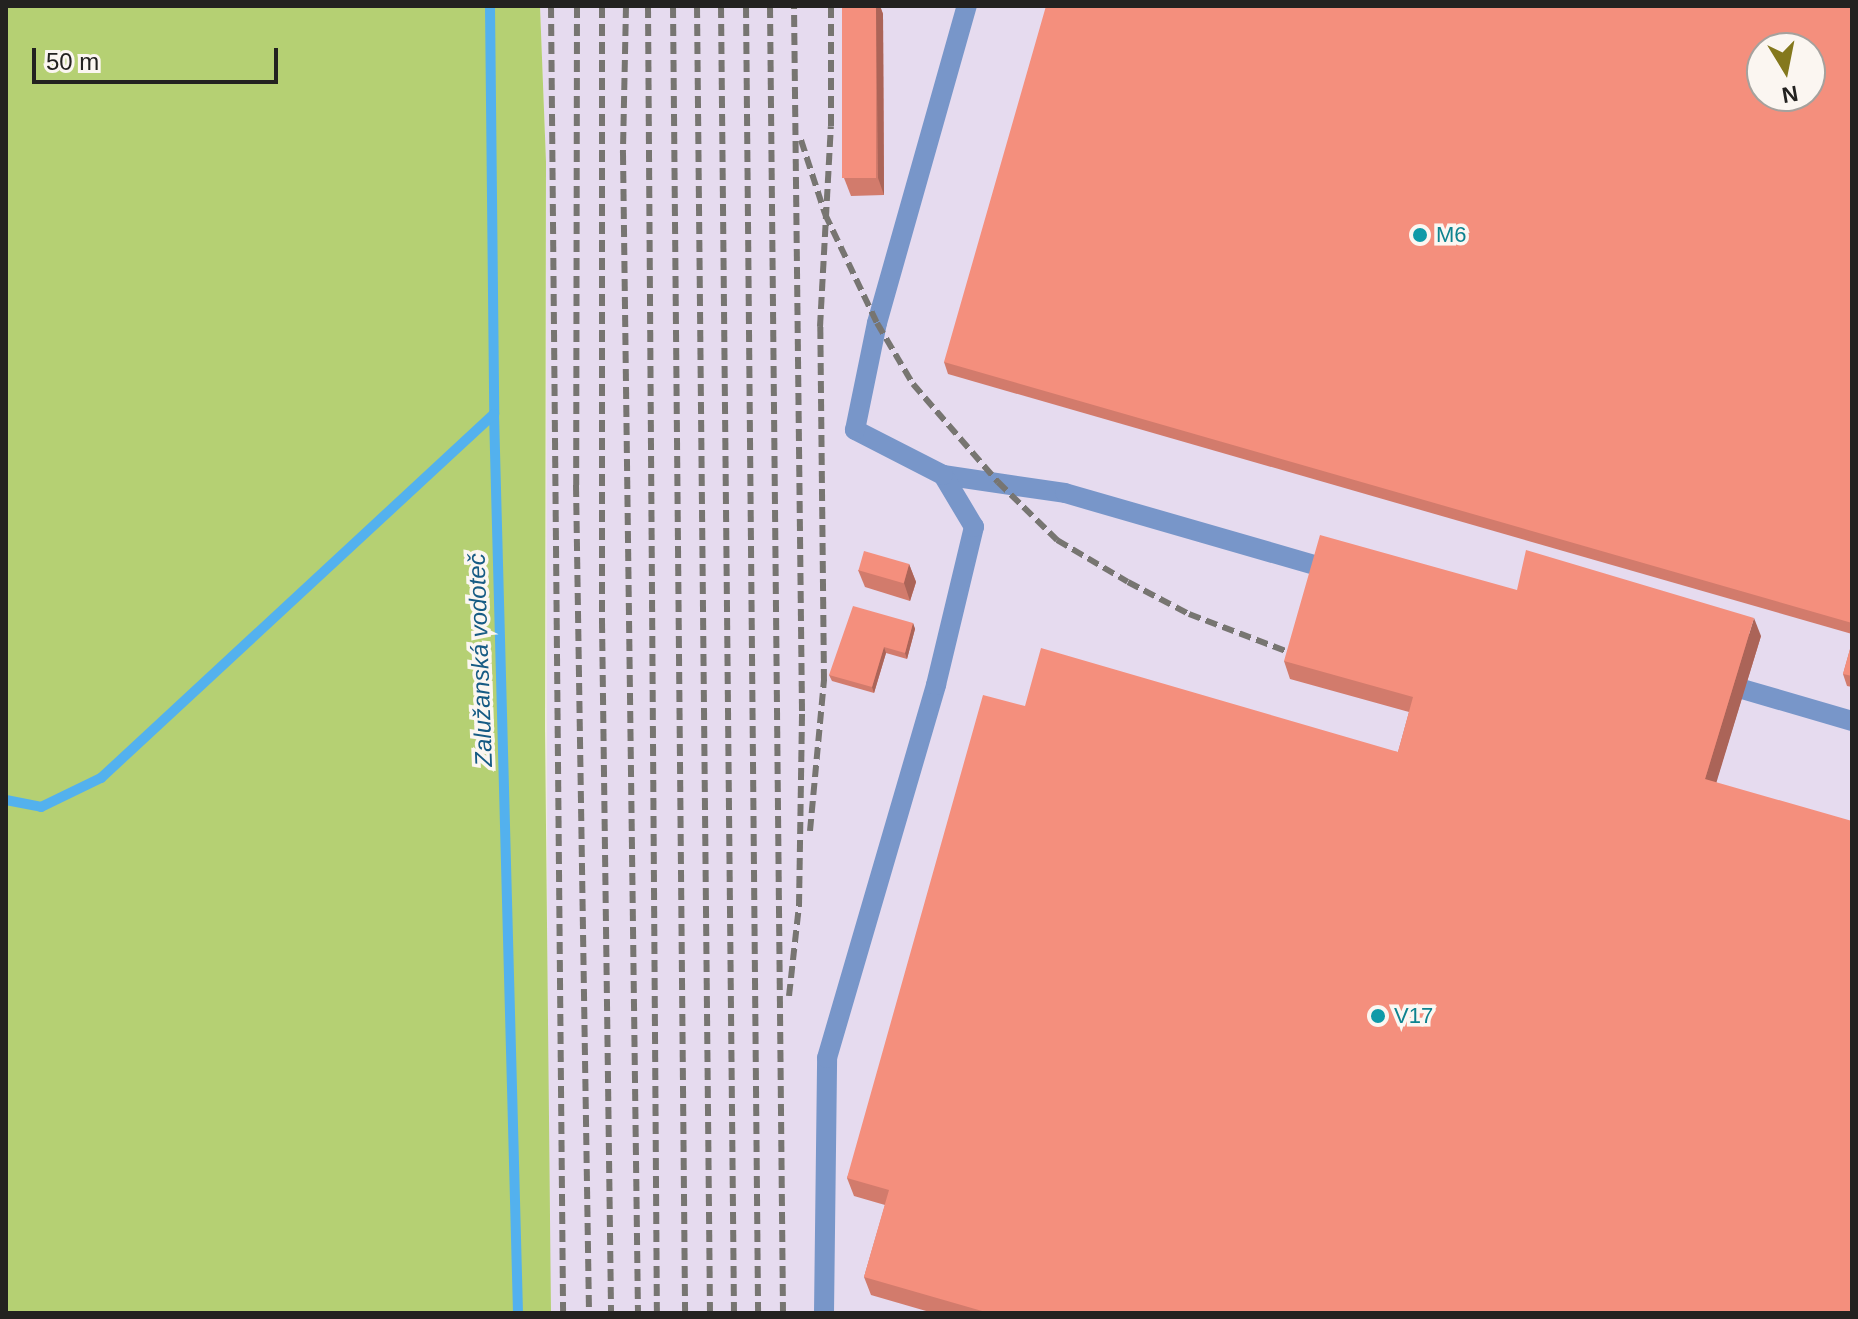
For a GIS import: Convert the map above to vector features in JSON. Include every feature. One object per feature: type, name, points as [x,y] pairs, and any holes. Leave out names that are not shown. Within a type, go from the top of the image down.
[{"type":"lane","points":[[967,6],[877,323],[855,430],[943,475],[1065,493],[1353,576]]},
{"type":"lane","points":[[824,1313],[827,1058],[936,685],[974,527],[943,475]]},
{"type":"lane","points":[[1701,677],[1852,721]]},
{"type":"shaded area","points":[[540,6],[1852,6],[1852,1313],[548,1313],[546,162]]},
{"type":"green space","points":[[6,6],[540,6],[546,162],[545,729],[551,1313],[6,1313]]},
{"type":"building","points":[[842,6],[876,6],[876,178],[842,178]]},
{"type":"building","name":"M6","points":[[1046,6],[1852,6],[1852,623],[944,362]]},
{"type":"building","name":"V17","points":[[1320,535],[1517,590],[1526,550],[1754,618],[1705,779],[1852,821],[1852,1313],[989,1313],[864,1277],[889,1190],[847,1178],[983,695],[1025,706],[1041,648],[1398,752],[1413,697],[1284,661]]},
{"type":"building","points":[[864,551],[909,564],[904,583],[858,570]]},
{"type":"building","points":[[853,606],[913,623],[905,653],[884,647],[872,687],[829,675]]},
{"type":"building","points":[[1852,642],[1852,676],[1843,674]]},
{"type":"waterway","name":"Zalužanská vodoteč","points":[[490,6],[494,414],[518,1313]]},
{"type":"waterway","points":[[6,800],[41,807],[101,778],[494,414]]},
{"type":"railway","points":[[551,6],[563,1313]]},
{"type":"railway","points":[[577,6],[576,485],[589,1313]]},
{"type":"railway","points":[[602,6],[602,621],[611,1313]]},
{"type":"railway","points":[[626,6],[623,153],[638,1313]]},
{"type":"railway","points":[[648,6],[657,1313]]},
{"type":"railway","points":[[673,6],[685,1313]]},
{"type":"railway","points":[[697,6],[710,1313]]},
{"type":"railway","points":[[721,6],[734,1313]]},
{"type":"railway","points":[[746,6],[758,1313]]},
{"type":"railway","points":[[770,6],[783,1313]]},
{"type":"railway","points":[[789,996],[799,906],[802,711],[794,6]]},
{"type":"railway","points":[[810,831],[824,681],[820,327],[831,126],[831,6]]},
{"type":"railway","points":[[801,140],[825,214],[877,323],[913,384],[998,482],[1057,540],[1128,582],[1189,614],[1307,659]]},
{"type":"place","name":"M6","points":[[1420,235]]},
{"type":"place","name":"V17","points":[[1378,1016]]}]
